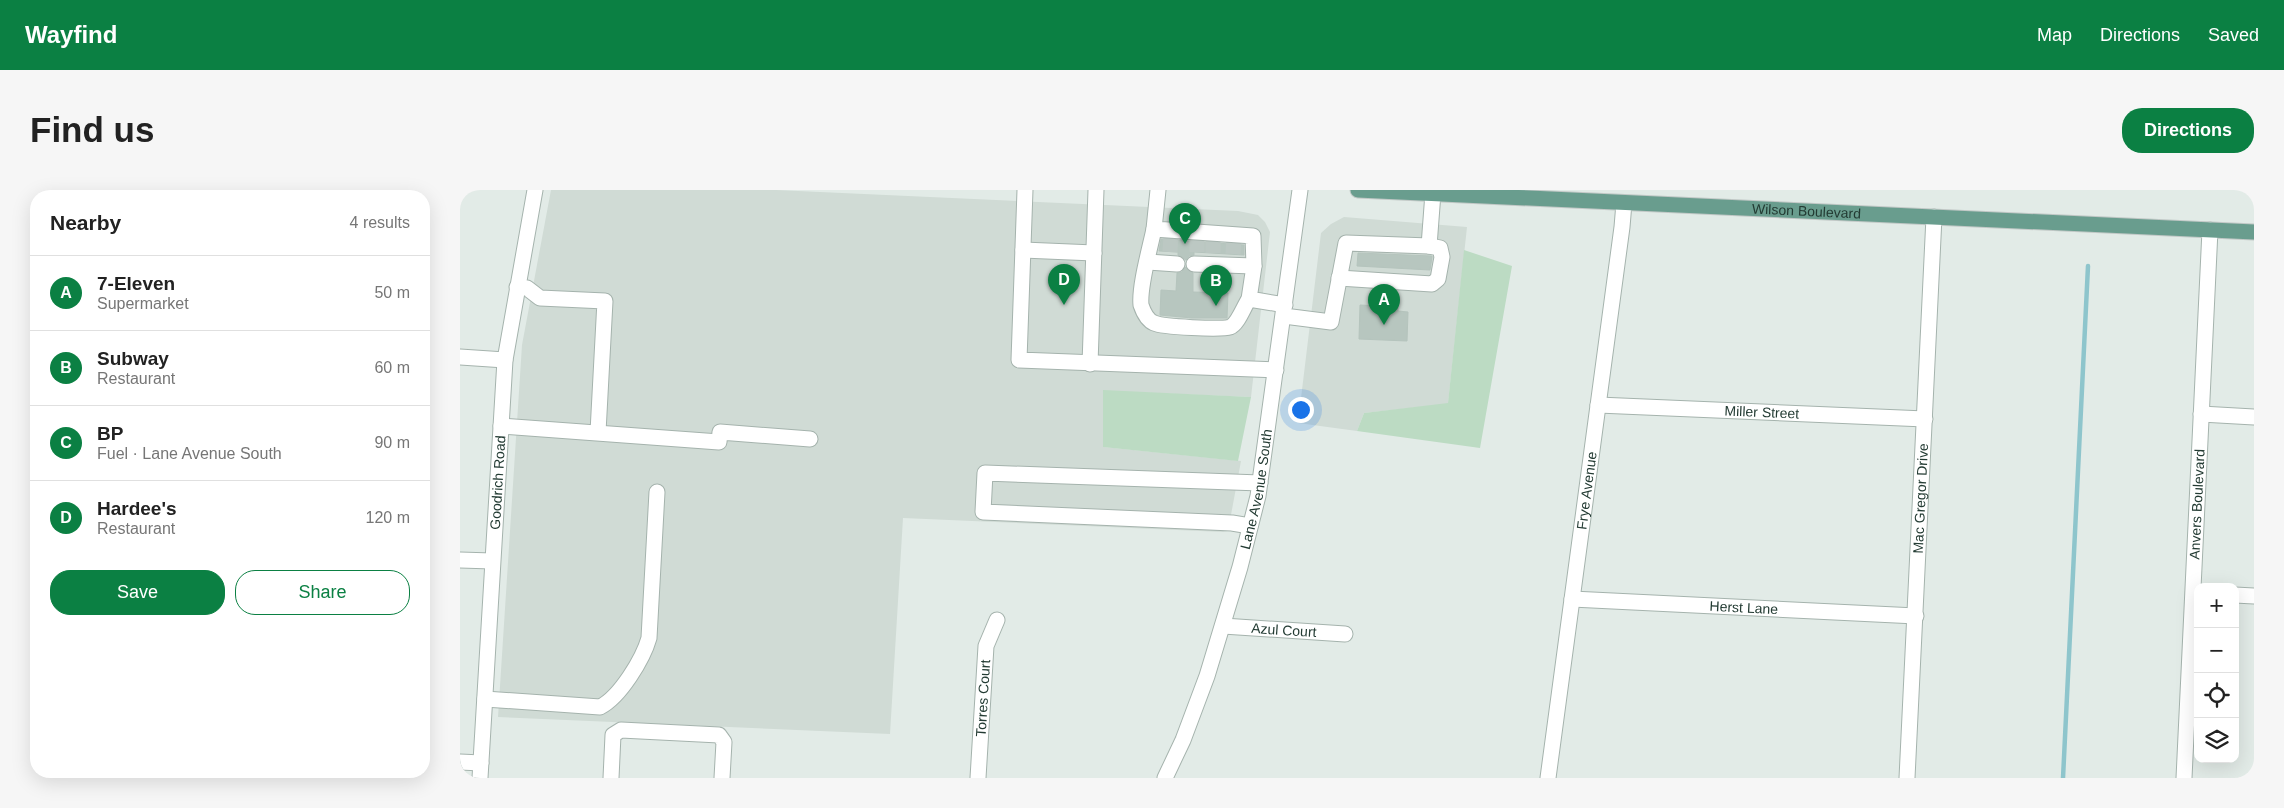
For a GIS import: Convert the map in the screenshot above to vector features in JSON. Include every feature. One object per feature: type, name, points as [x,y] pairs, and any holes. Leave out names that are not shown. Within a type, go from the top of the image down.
[{"type":"main road","name":"Wilson Boulevard","points":[[1358,190],[1486,193],[1624,203],[2254,232]]},
{"type":"street","name":"Goodrich Road","points":[[481,771],[505,360],[535,190]]},
{"type":"street","points":[[1025,190],[1019,360],[1276,370]]},
{"type":"street","points":[[1090,364],[1096,190]]},
{"type":"street","points":[[1154,229],[1171,233],[1253,236],[1254,266],[1250,299],[1242,309],[1235,324],[1229,327],[1194,328],[1154,323],[1146,316],[1141,304],[1154,229],[1158,190]]},
{"type":"street","name":"Lane Avenue South","points":[[1165,778],[1183,740],[1222,626],[1250,526],[1260,482],[1300,190]]},
{"type":"street","points":[[1429,246],[1433,193]]},
{"type":"street","name":"Frye Avenue","points":[[1548,778],[1624,203]]},
{"type":"street","name":"Mac Gregor Drive","points":[[1907,778],[1934,218]]},
{"type":"street","name":"Anvers Boulevard","points":[[2195,583],[2210,230]]},
{"type":"street","points":[[1250,299],[1284,311],[1331,322],[1339,278],[1346,242],[1440,248],[1442,257],[1438,279],[1432,284],[1339,278]]},
{"type":"street","points":[[1023,250],[1094,253]]},
{"type":"street","points":[[1148,262],[1172,259]]},
{"type":"street","points":[[1196,260],[1233,260],[1254,266]]},
{"type":"street","points":[[517,287],[527,288],[540,298],[605,301],[598,432]]},
{"type":"street","points":[[460,357],[505,360]]},
{"type":"street","name":"Miller Street","points":[[1598,405],[1925,419]]},
{"type":"street","points":[[2201,414],[2254,417]]},
{"type":"street","points":[[502,426],[719,442],[720,432],[810,439]]},
{"type":"street","points":[[1250,526],[1232,523],[983,512],[985,473],[1260,482]]},
{"type":"street","points":[[485,699],[600,707],[609,702],[644,655],[649,638],[657,492]]},
{"type":"street","points":[[460,560],[492,561]]},
{"type":"street","points":[[2239,595],[2254,596]]},
{"type":"street","name":"Herst Lane","points":[[1572,599],[1916,616]]},
{"type":"street","name":"Anvers Boulevard","points":[[2184,778],[2194,611]]},
{"type":"street","name":"Torres Court","points":[[978,778],[986,646],[997,620]]},
{"type":"street","name":"Azul Court","points":[[1222,626],[1345,634]]},
{"type":"street","points":[[611,778],[613,735],[621,730],[720,735],[724,742],[722,778]]},
{"type":"street","points":[[460,762],[481,771]]},
{"type":"shaded area","points":[[551,190],[776,190],[1238,211],[1258,215],[1265,222],[1270,232],[1251,397],[1103,391],[1104,447],[1241,461],[1228,531],[903,518],[890,734],[498,717],[522,345]]},
{"type":"shaded area","points":[[1344,217],[1467,227],[1448,404],[1364,413],[1357,431],[1298,423],[1321,233],[1331,224]]},
{"type":"green space","points":[[1464,250],[1512,266],[1480,448],[1357,431],[1364,413],[1448,403]]},
{"type":"green space","points":[[1103,390],[1251,397],[1238,461],[1103,447]]},
{"type":"building","points":[[1161,239],[1244,245],[1244,255],[1194,252],[1194,255],[1189,256],[1186,260],[1178,255],[1178,252],[1159,251]]},
{"type":"building","points":[[1358,253],[1432,257],[1430,270],[1357,266]]},
{"type":"building","points":[[1185,267],[1193,273],[1193,292],[1228,293],[1227,318],[1192,318],[1160,315],[1161,290],[1176,291],[1177,273],[1182,272]]},
{"type":"building","points":[[1360,305],[1398,307],[1398,311],[1408,312],[1407,341],[1359,339]]},
{"type":"waterway","points":[[2063,778],[2088,266]]},
{"type":"tunnel","points":[[1170,252],[1171,235]]},
{"type":"tunnel","points":[[1197,236],[1197,252]]},
{"type":"tunnel","points":[[1213,237],[1213,253]]},
{"type":"tunnel","points":[[1233,254],[1234,238]]},
{"type":"place","name":"BP","points":[[1185,244]]},
{"type":"place","name":"Hardee's","points":[[1064,305]]},
{"type":"place","name":"Subway","points":[[1216,306]]},
{"type":"place","name":"7-Eleven","points":[[1384,325]]}]
